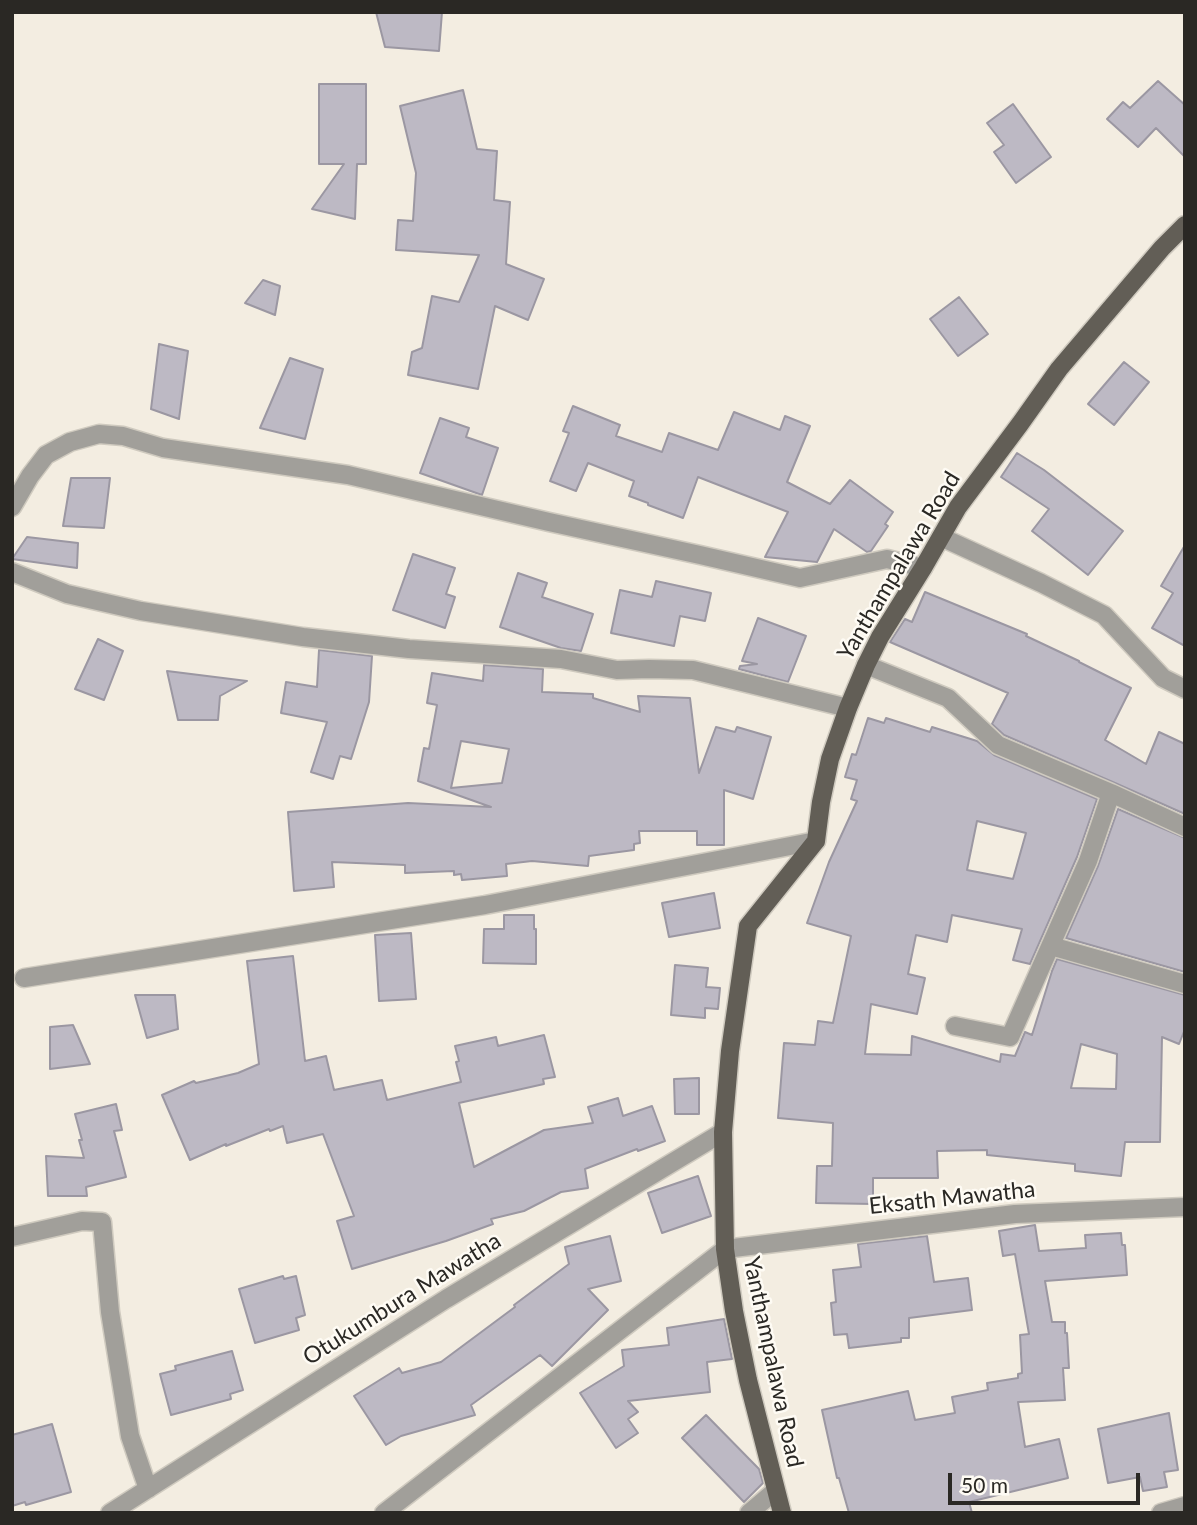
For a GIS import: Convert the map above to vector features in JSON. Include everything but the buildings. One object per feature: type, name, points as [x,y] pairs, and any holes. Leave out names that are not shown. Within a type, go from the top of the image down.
[{"type":"main road","name":"Yanthampalawa Road","points":[[782,1513],[748,1380],[725,1249],[723,1132],[730,1051],[748,926],[816,841],[830,759],[866,664],[958,507],[1059,369],[1144,268],[1185,225]]},
{"type":"street","points":[[12,507],[46,455],[70,442],[99,434],[123,436],[163,447],[348,475],[800,578],[887,559],[923,568]]},
{"type":"street","points":[[941,537],[1104,615],[1163,678],[1185,689]]},
{"type":"street","points":[[12,572],[67,594],[141,611],[290,635],[409,649],[561,659],[617,670],[693,670],[848,708]]},
{"type":"street","points":[[866,664],[948,698],[998,745],[1185,827]]},
{"type":"street","points":[[955,1026],[1010,1037],[1088,862],[1111,793]]},
{"type":"street","points":[[24,978],[485,905],[816,841]]},
{"type":"street","points":[[1051,946],[1185,984]]},
{"type":"street","name":"Otukumbura Mawatha","points":[[110,1513],[446,1299],[723,1132]]},
{"type":"street","name":"Eksath Mawatha","points":[[725,1249],[1015,1214],[1185,1207]]},
{"type":"street","points":[[12,1237],[82,1221],[102,1222],[110,1312],[130,1436],[148,1489]]},
{"type":"street","points":[[384,1513],[725,1249]]},
{"type":"street","points":[[749,1513],[775,1491]]},
{"type":"street","points":[[1161,1513],[1185,1506]]}]
